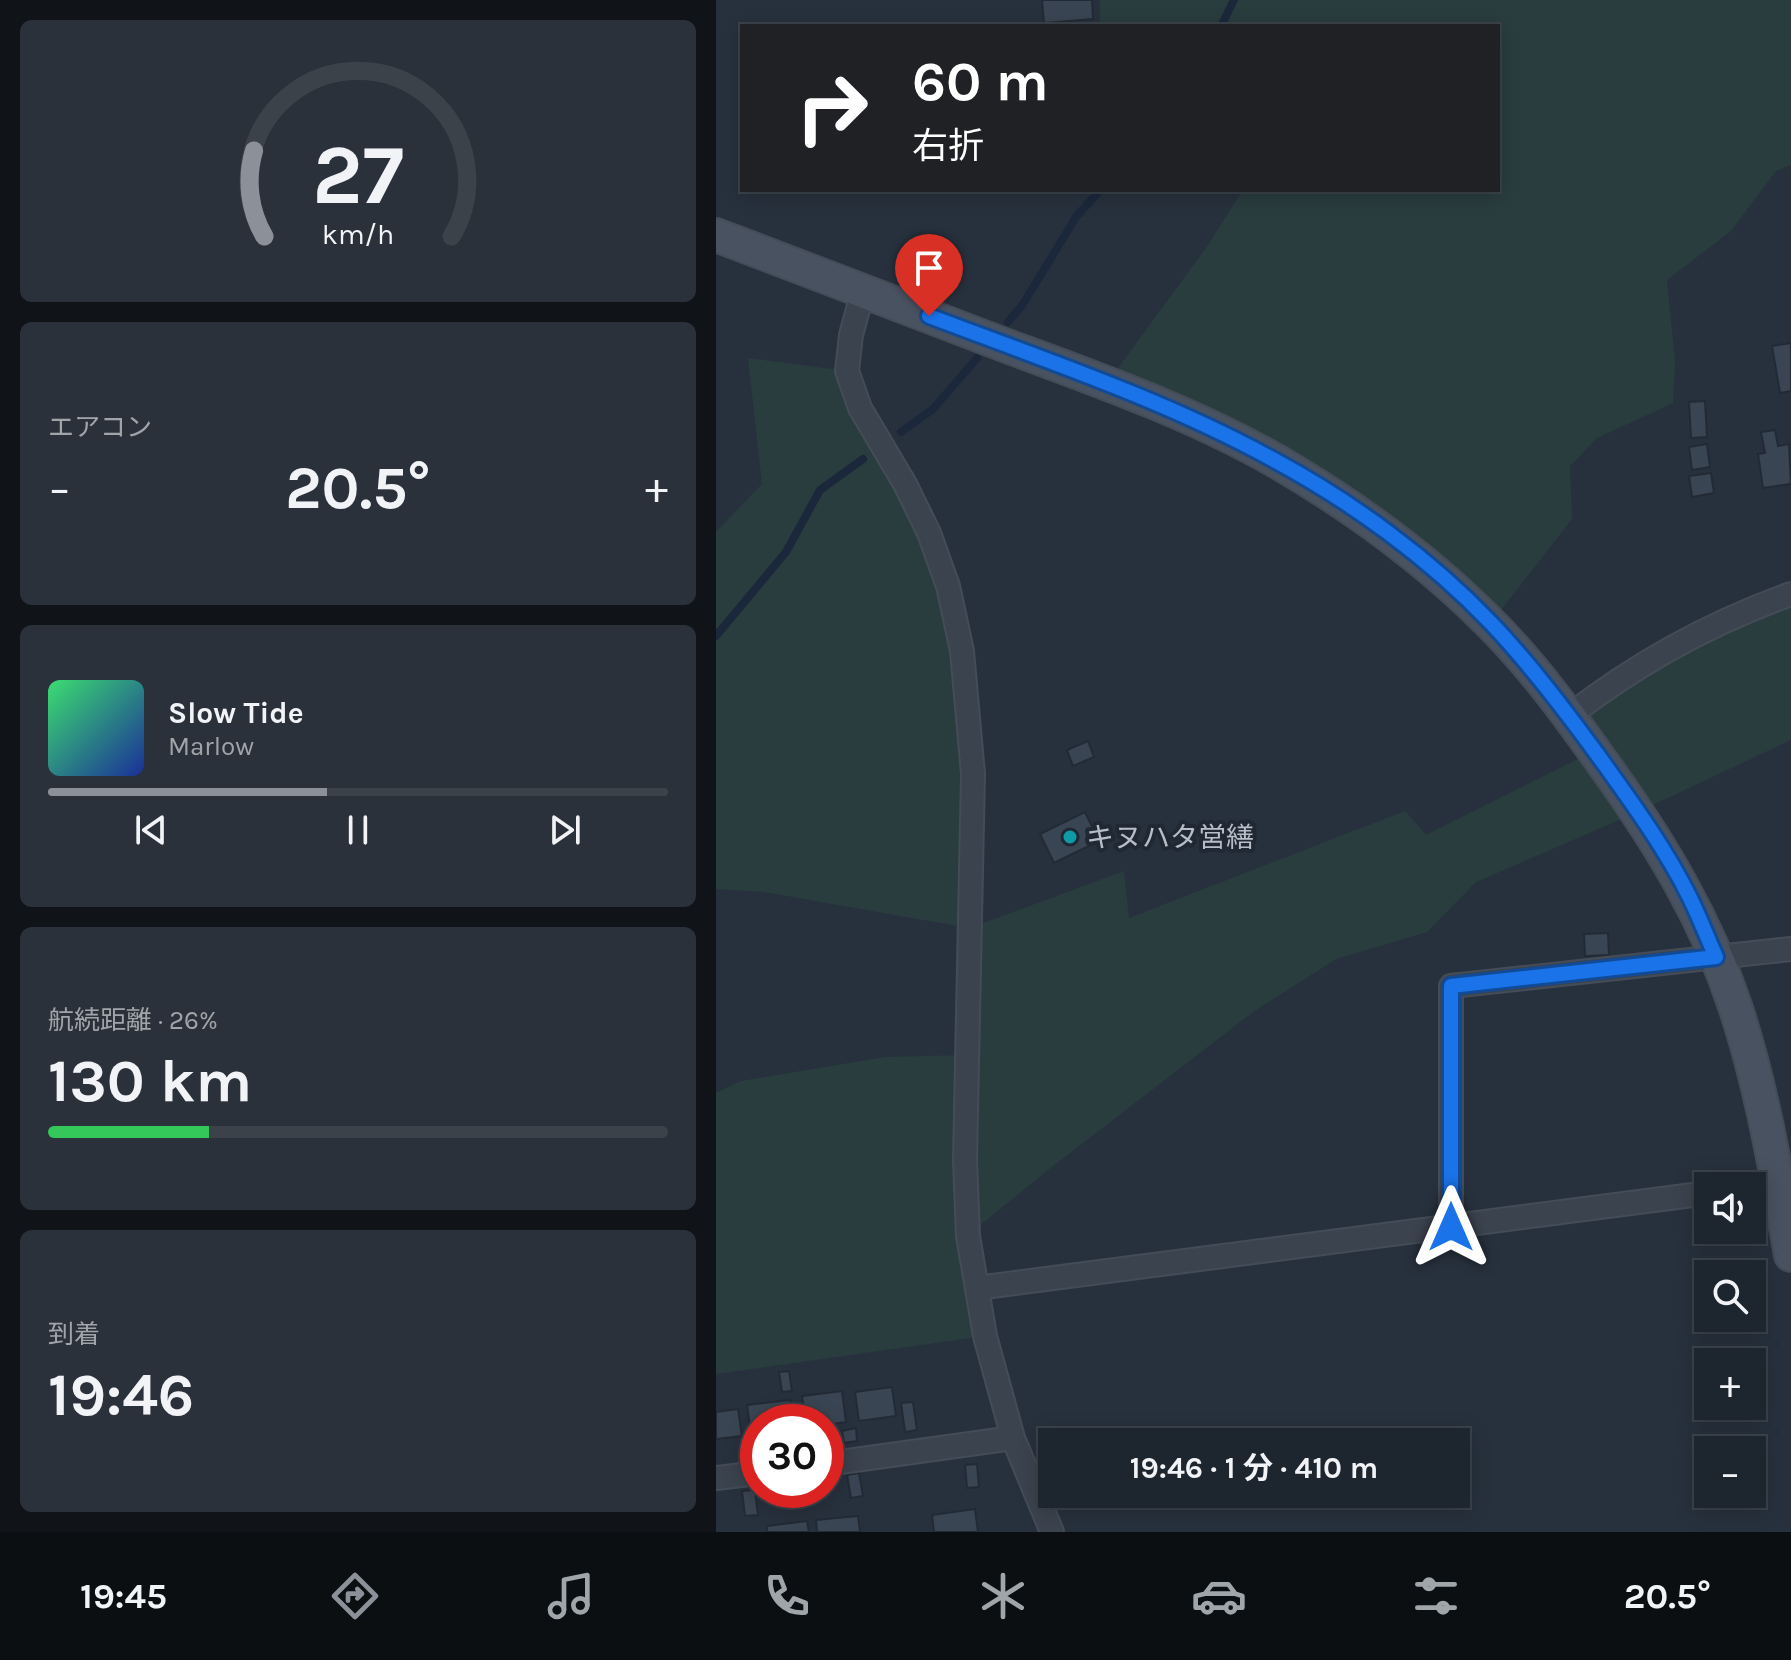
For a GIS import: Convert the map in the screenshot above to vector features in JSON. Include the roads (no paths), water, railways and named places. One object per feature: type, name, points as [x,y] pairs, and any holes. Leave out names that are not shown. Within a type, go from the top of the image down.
[{"type":"main road","points":[[716,235],[1188,417],[1276,461],[1343,502],[1451,585],[1491,623],[1569,716],[1662,849],[1689,897],[1735,1006],[1752,1065],[1791,1255]]},
{"type":"street","points":[[863,291],[851,335],[847,371],[860,408],[905,484],[929,533],[948,586],[962,651],[973,774],[965,1160],[968,1236],[985,1336],[1013,1438],[1052,1532]]},
{"type":"street","points":[[1569,716],[1615,680],[1659,653],[1749,609],[1791,594]]},
{"type":"street","points":[[1451,1227],[1451,986],[1791,949]]},
{"type":"street","points":[[977,1288],[1694,1195]]},
{"type":"street","points":[[844,1461],[1013,1438]]},
{"type":"street","points":[[716,1478],[740,1475]]},
{"type":"waterway","points":[[1222,24],[1234,0]]},
{"type":"waterway","points":[[1008,322],[1023,304],[1076,217],[1098,192]]},
{"type":"waterway","points":[[901,432],[933,409],[977,358]]},
{"type":"waterway","points":[[716,636],[786,552],[820,490],[863,459]]},
{"type":"place","name":"キヌハタ営繕","points":[[1070,837]]}]
